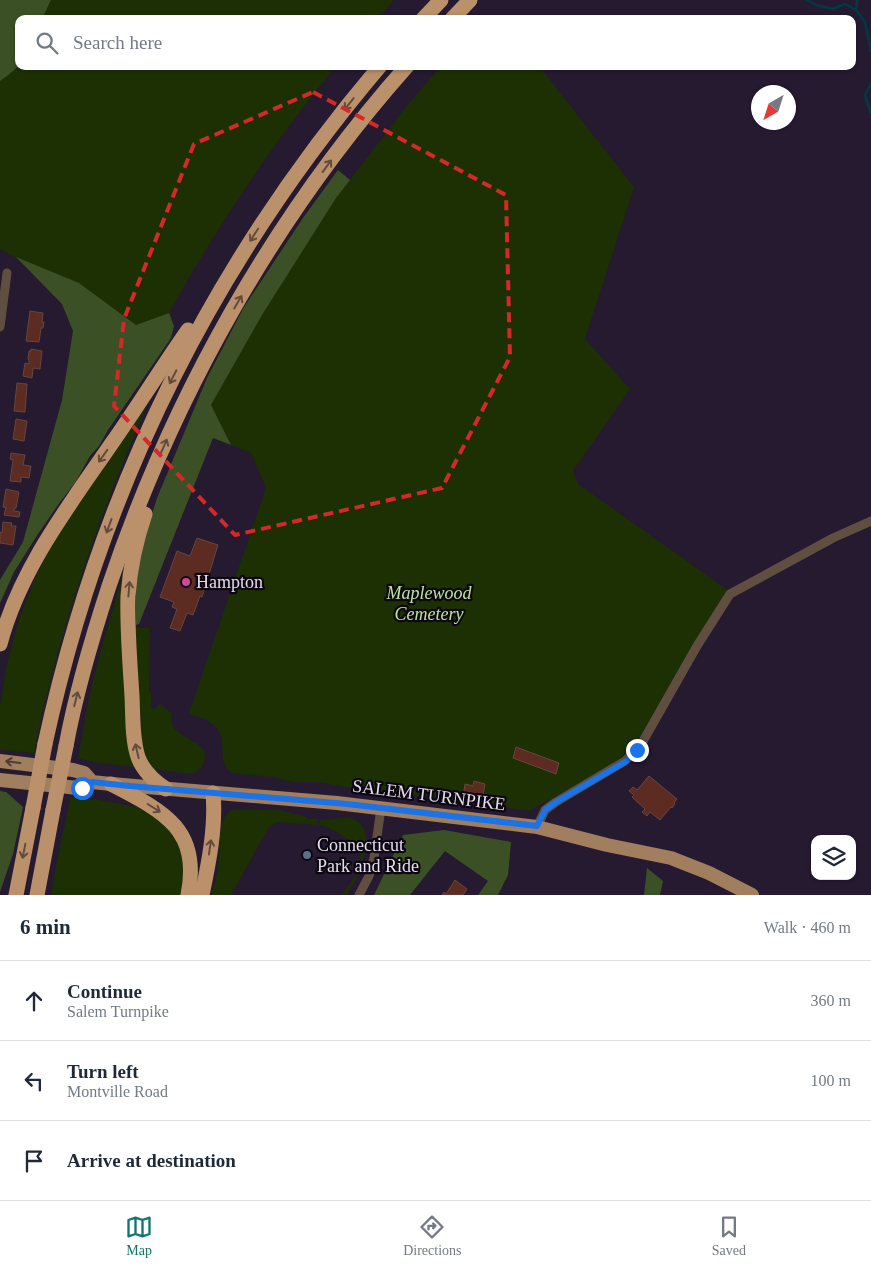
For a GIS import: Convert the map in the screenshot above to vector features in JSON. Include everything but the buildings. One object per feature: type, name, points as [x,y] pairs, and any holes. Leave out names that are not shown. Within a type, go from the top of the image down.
[{"type":"highway","points":[[427,15],[441,0]]},
{"type":"highway","points":[[456,15],[470,0]]},
{"type":"highway","points":[[16,895],[45,744],[72,637],[116,506],[156,414],[213,303],[254,235],[290,181],[331,126],[377,70]]},
{"type":"highway","points":[[38,892],[66,746],[82,677],[123,546],[176,418],[240,298],[289,220],[370,110],[404,70]]},
{"type":"highway","points":[[0,644],[16,596],[45,542],[186,333],[198,317],[213,303]]},
{"type":"highway","points":[[153,470],[150,495],[131,569],[128,596],[129,634],[136,749],[146,771],[166,789]]},
{"type":"highway","points":[[111,784],[161,812],[178,829],[185,842],[190,860],[191,875],[188,895]]},
{"type":"highway","points":[[202,895],[213,820],[213,793]]},
{"type":"main road","name":"SALEM TURNPIKE","points":[[0,761],[74,770],[84,773],[92,782]]},
{"type":"main road","name":"SALEM TURNPIKE","points":[[0,780],[78,788],[85,787],[92,782],[381,808],[537,826],[671,858],[709,873],[752,895]]},
{"type":"street","points":[[0,328],[7,273]]},
{"type":"street","points":[[537,826],[545,810],[625,762],[642,743],[697,646],[730,594],[833,538],[871,521]]},
{"type":"street","points":[[360,895],[369,876],[374,858],[381,808]]},
{"type":"highlighted area","points":[[313,92],[506,195],[510,357],[442,488],[235,535],[114,406],[124,319],[194,144]]},
{"type":"green space","points":[[0,0],[51,0],[44,15],[15,15],[15,69],[0,81]]},
{"type":"green space","points":[[51,0],[394,0],[381,15],[44,15]]},
{"type":"green space","points":[[15,69],[333,70],[268,155],[226,217],[169,313],[136,325],[79,283],[18,259],[0,249],[0,81]]},
{"type":"green space","name":"Maplewood Cemetery","points":[[438,70],[542,70],[634,187],[585,339],[630,389],[573,471],[578,484],[729,591],[709,620],[636,744],[615,763],[529,811],[445,798],[372,792],[318,782],[294,782],[273,777],[232,773],[224,763],[222,739],[216,727],[189,713],[266,488],[251,453],[231,445],[211,405],[262,315],[336,198],[409,103]]},
{"type":"green space","points":[[338,170],[350,180],[336,198],[262,315],[211,405],[231,445],[213,438],[139,624],[136,625],[136,576],[143,543],[157,498],[207,378],[244,307],[303,218]]},
{"type":"green space","points":[[16,257],[79,283],[136,325],[169,313],[174,326],[171,338],[99,446],[90,456],[75,483],[38,534],[14,572],[0,603],[0,580],[23,542],[62,400],[73,331],[62,304]]},
{"type":"green space","points":[[143,408],[145,409],[108,501],[79,583],[54,667],[34,753],[0,750],[0,707],[7,664],[19,619],[35,579],[48,551],[65,522]]},
{"type":"green space","points":[[123,574],[135,767],[78,758],[88,702]]},
{"type":"green space","points":[[135,628],[150,628],[149,692],[151,692],[152,709],[160,704],[172,713],[172,725],[174,728],[204,751],[205,757],[202,766],[192,774],[153,769],[147,763],[142,743]]},
{"type":"green space","points":[[0,791],[6,792],[23,807],[13,854],[0,892]]},
{"type":"green space","points":[[71,795],[138,807],[160,818],[179,843],[186,867],[183,895],[51,895]]},
{"type":"green space","points":[[233,810],[280,810],[307,817],[307,819],[317,819],[317,825],[275,823],[269,827],[231,895],[211,895],[218,871],[221,826],[228,813]]},
{"type":"green space","points":[[347,817],[358,822],[364,830],[366,840],[362,864],[357,876],[347,895],[342,895],[360,865],[360,852],[350,841],[332,830],[319,825],[320,819],[328,820]]},
{"type":"green space","points":[[444,830],[511,842],[508,875],[498,895],[478,895],[488,881],[445,851],[410,895],[374,895],[403,835]]},
{"type":"green space","points":[[647,868],[663,881],[660,895],[644,895]]},
{"type":"waterway","points":[[807,0],[816,5],[833,9],[845,4],[856,10]]},
{"type":"waterway","points":[[857,0],[856,10],[865,22],[871,51]]},
{"type":"waterway","points":[[871,84],[865,95],[871,113]]},
{"type":"place","name":"Hampton","points":[[186,582]]},
{"type":"place","name":"Connecticut Park and Ride","points":[[307,855]]},
{"type":"route","points":[[82,788],[92,782],[347,804],[537,826],[545,810],[625,762],[637,750]]}]
